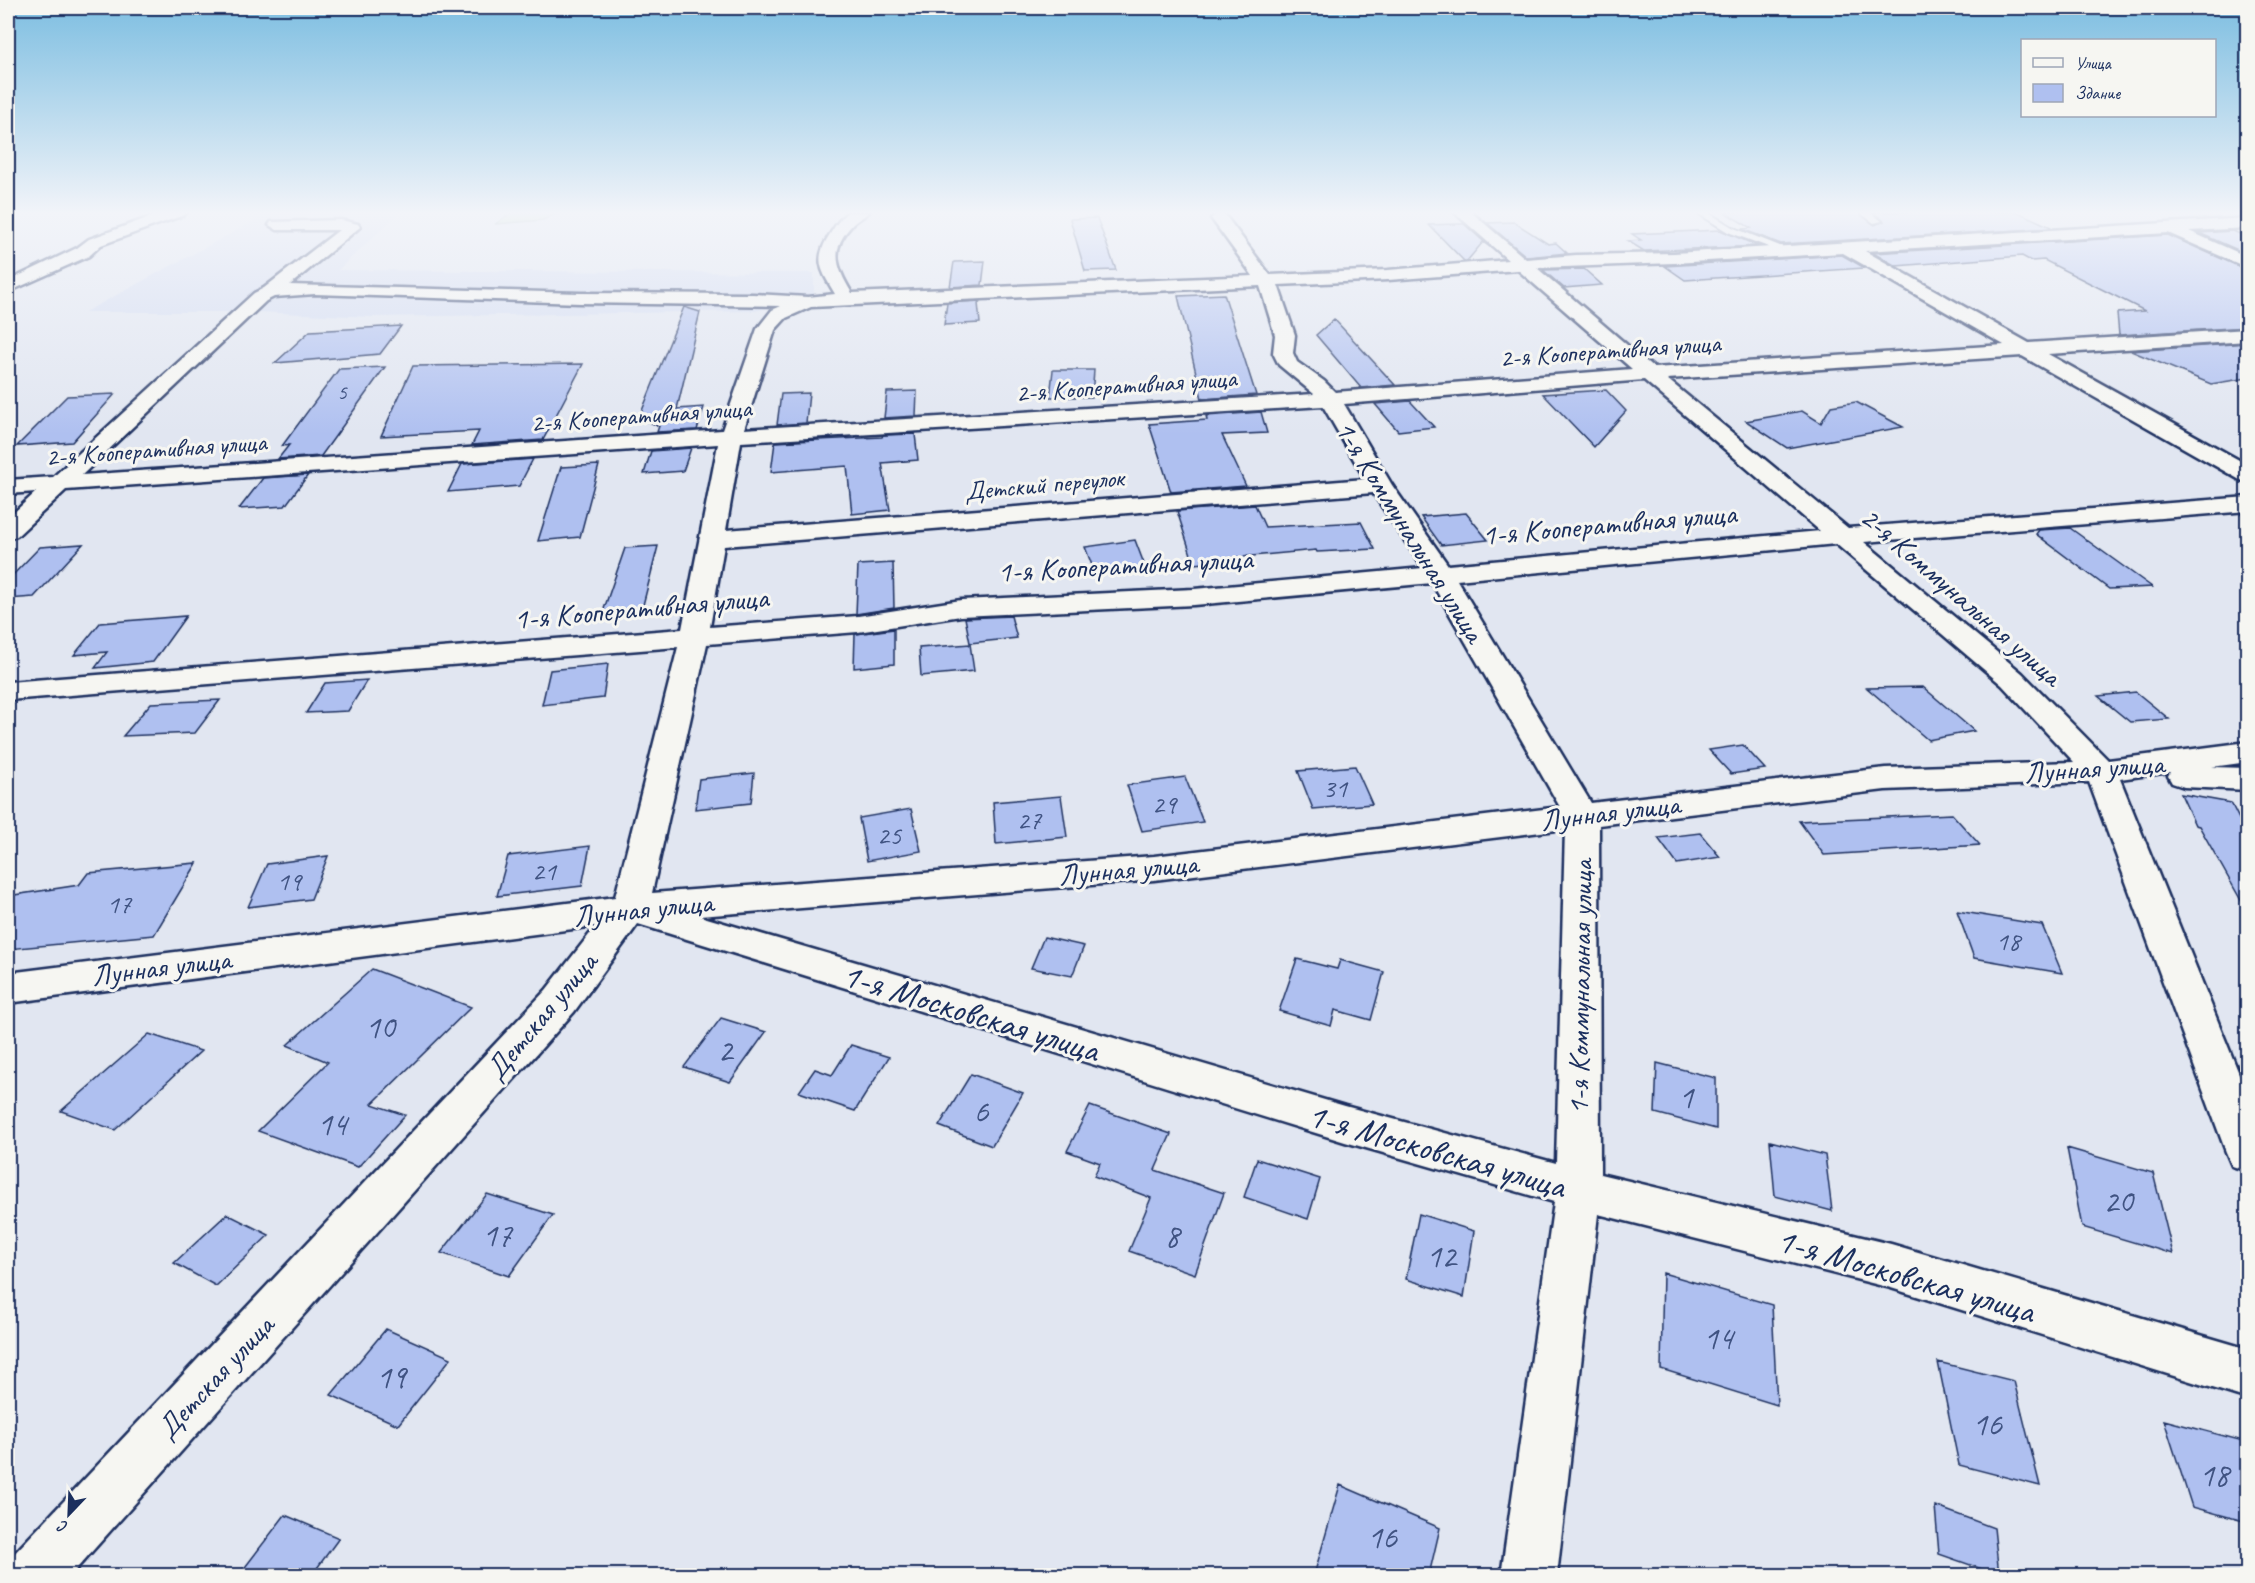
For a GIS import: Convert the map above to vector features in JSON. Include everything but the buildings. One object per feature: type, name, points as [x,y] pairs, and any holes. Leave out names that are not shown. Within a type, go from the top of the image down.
[{"type":"street","points":[[8,531],[277,286]]},
{"type":"street","points":[[839,286],[847,299]]},
{"type":"street","points":[[265,295],[315,290],[580,298],[753,300],[794,308],[847,299],[1152,286]]},
{"type":"street","name":"1-я Коммунальная улица","points":[[1268,286],[1285,335],[1283,353],[1289,365],[1317,385],[1330,399],[1380,485],[1439,573],[1582,816],[1578,1189],[1529,1575]]},
{"type":"street","name":"2-я Коммунальная улица","points":[[1546,286],[2012,679],[2101,771],[2247,1152]]},
{"type":"street","points":[[1913,286],[2247,475]]},
{"type":"street","name":"Детская улица","points":[[32,1575],[560,1001],[630,908],[694,638],[731,436],[766,329],[794,308]]},
{"type":"street","name":"2-я Кооперативная улица","points":[[8,487],[731,436],[1330,399],[1649,374],[2247,335]]},
{"type":"street","name":"Детский переулок","points":[[712,539],[1380,485]]},
{"type":"street","name":"1-я Кооперативная улица","points":[[8,691],[858,624],[961,608],[1194,597],[1843,537],[2247,504]]},
{"type":"street","name":"Лунная улица","points":[[8,988],[630,908],[1154,868],[1885,779],[2101,771],[2247,752]]},
{"type":"street","points":[[2101,771],[2247,779]]},
{"type":"street","name":"1-я Московская улица","points":[[630,908],[1334,1120],[1578,1189],[1891,1266],[2247,1374]]},
{"type":"shaded area","points":[[134,286],[814,286],[814,296],[755,311],[373,317],[257,312],[85,312]]}]
